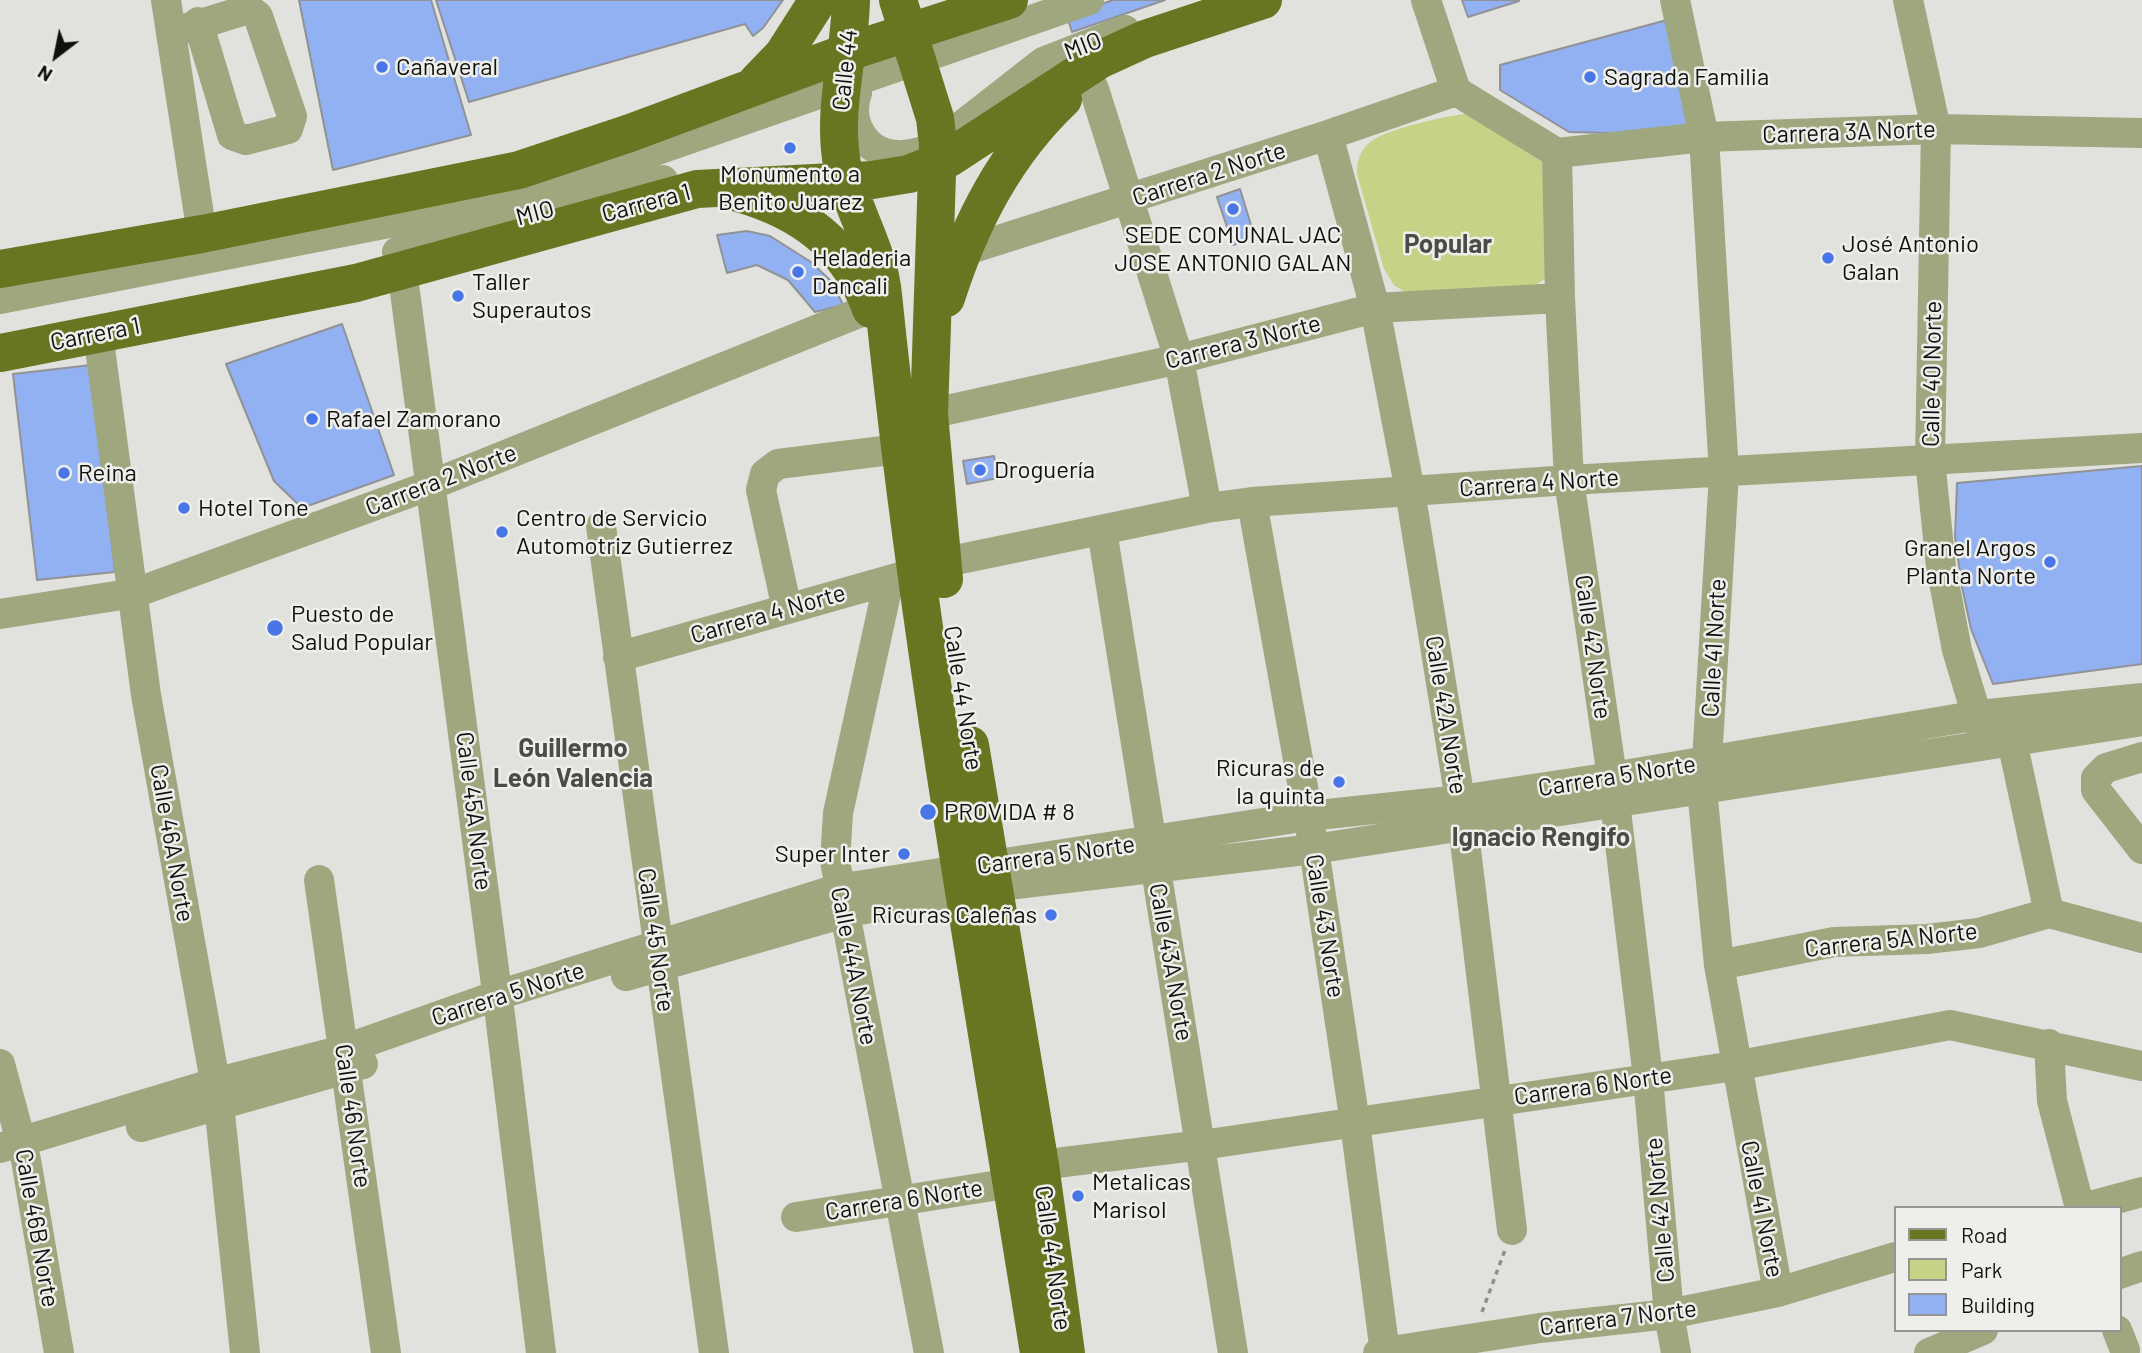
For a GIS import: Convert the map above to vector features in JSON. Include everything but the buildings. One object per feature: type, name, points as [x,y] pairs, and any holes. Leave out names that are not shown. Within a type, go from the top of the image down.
[{"type":"main road","points":[[754,86],[783,55],[818,0]]},
{"type":"main road","name":"Calle 44","points":[[845,175],[852,72],[852,0]]},
{"type":"main road","points":[[0,269],[202,234],[519,170],[629,133],[754,86],[852,72],[908,31],[1009,0]]},
{"type":"main road","name":"Carrera 1","points":[[0,353],[356,283],[697,189],[845,175],[886,178],[1120,51],[1264,0]]},
{"type":"main road","points":[[908,31],[935,118],[934,153]]},
{"type":"main road","points":[[931,376],[942,313],[961,252],[992,188],[1019,148],[1051,110],[1087,76],[1120,51]]},
{"type":"main road","name":"Calle 44 Norte","points":[[916,572],[931,376],[934,153]]},
{"type":"main road","name":"Calle 44 Norte","points":[[845,175],[881,274],[899,449],[916,572],[977,877],[1026,1174],[1066,1353]]},
{"type":"main road","points":[[697,189],[752,198],[778,207],[812,227],[850,264],[860,279],[890,367]]},
{"type":"main road","name":"Calle 44 Norte","points":[[1026,1174],[1039,1353]]},
{"type":"street","points":[[166,0],[184,28],[202,234]]},
{"type":"street","name":"MIO","points":[[908,31],[1089,0]]},
{"type":"street","name":"MIO","points":[[934,153],[1043,62],[1205,0]]},
{"type":"street","points":[[1426,0],[1456,90],[1557,153]]},
{"type":"street","name":"Calle 41 Norte","points":[[1675,0],[1704,137],[1724,473],[1704,775],[1719,965],[1735,1066],[1778,1292]]},
{"type":"street","name":"Calle 40 Norte","points":[[1908,0],[1936,129],[1930,460],[1943,579],[1957,650],[1979,715],[1998,743],[2049,913]]},
{"type":"street","points":[[852,72],[860,87],[854,102],[854,117],[859,132],[869,144],[882,152],[897,155],[934,153]]},
{"type":"street","name":"MIO","points":[[0,299],[522,197],[852,72]]},
{"type":"street","points":[[1087,76],[1094,89],[1179,359],[1208,508]]},
{"type":"street","name":"Carrera 2 Norte","points":[[961,252],[1328,135],[1456,90]]},
{"type":"street","name":"Carrera 3A Norte","points":[[1557,153],[1704,137],[1936,129],[2142,133]]},
{"type":"street","name":"Calle 42A Norte","points":[[1328,135],[1375,308],[1410,491],[1462,812],[1512,1230]]},
{"type":"street","name":"Calle 42 Norte","points":[[1557,153],[1560,298],[1569,480],[1613,790],[1648,1078],[1669,1314],[1676,1353]]},
{"type":"street","name":"MIO","points":[[0,339],[172,306],[358,263],[685,174],[845,175]]},
{"type":"street","name":"Calle 45A Norte","points":[[402,270],[499,1005],[541,1353]]},
{"type":"street","name":"Carrera 3 Norte","points":[[929,414],[1179,359],[1375,308],[1560,298]]},
{"type":"street","name":"Carrera 2 Norte","points":[[0,614],[135,593],[431,485],[870,308]]},
{"type":"street","name":"Calle 46A Norte","points":[[98,334],[135,593],[146,695],[217,1094],[245,1353]]},
{"type":"street","name":"Carrera 4 Norte","points":[[618,657],[916,572],[1208,508],[1252,502],[1569,480],[2142,448]]},
{"type":"street","points":[[787,609],[761,490],[765,474],[778,464],[899,449]]},
{"type":"street","name":"Calle 43 Norte","points":[[1252,502],[1314,849],[1355,1123],[1382,1353]]},
{"type":"street","name":"Calle 45 Norte","points":[[601,526],[714,1353]]},
{"type":"street","name":"Calle 43A Norte","points":[[1102,530],[1233,1353]]},
{"type":"street","name":"Calle 44A Norte","points":[[916,572],[838,813],[835,861],[840,901],[929,1353]]},
{"type":"street","name":"Carrera 5 Norte","points":[[12,1155],[217,1094],[345,1060],[499,1005],[840,901],[977,877],[1154,855],[1314,849],[1462,812],[1704,775],[1979,715],[2142,698]]},
{"type":"street","name":"Carrera 5 Norte","points":[[1704,775],[1998,743],[2142,722]]},
{"type":"street","points":[[2142,757],[2106,768],[2096,778],[2096,790],[2142,849]]},
{"type":"street","name":"Carrera 5 Norte","points":[[1154,855],[1308,816],[1462,812]]},
{"type":"street","name":"Calle 46 Norte","points":[[319,880],[386,1353]]},
{"type":"street","points":[[2049,913],[2142,938]]},
{"type":"street","name":"Carrera 5A Norte","points":[[1719,965],[1834,942],[1927,939],[1979,933],[2049,913]]},
{"type":"street","name":"Carrera 6 Norte","points":[[796,1217],[901,1201],[1026,1174],[1202,1145],[1735,1066],[1951,1025],[2142,1066]]},
{"type":"street","points":[[2049,1044],[2052,1101],[2080,1206]]},
{"type":"street","name":"Calle 46B Norte","points":[[0,1064],[12,1155],[59,1353]]},
{"type":"street","points":[[2089,1206],[2142,1192]]},
{"type":"street","name":"Carrera 7 Norte","points":[[1382,1353],[1473,1337],[1541,1340],[1778,1292],[1893,1265]]},
{"type":"street","points":[[2121,1273],[2142,1266]]},
{"type":"street","points":[[1917,1332],[1927,1353],[1978,1332]]},
{"type":"path","points":[[1473,1337],[1512,1230]]},
{"type":"green space","points":[[1465,114],[1472,115],[1541,151],[1557,259],[1550,275],[1536,285],[1405,292],[1394,285],[1384,269],[1357,174],[1359,157],[1369,143],[1387,133]]},
{"type":"place","name":"Cañaveral","points":[[382,67]]},
{"type":"place","name":"Sagrada Familia","points":[[1590,77]]},
{"type":"place","name":"Monumento a Benito Juarez","points":[[790,148]]},
{"type":"place","name":"SEDE COMUNAL JAC JOSE ANTONIO GALAN","points":[[1233,209]]},
{"type":"place","name":"José Antonio Galan","points":[[1828,258]]},
{"type":"place","name":"Heladeria Dancali","points":[[798,272]]},
{"type":"place","name":"Taller Superautos","points":[[458,296]]},
{"type":"place","name":"Rafael Zamorano","points":[[312,419]]},
{"type":"place","name":"Droguería","points":[[980,470]]},
{"type":"place","name":"Reina","points":[[64,473]]},
{"type":"place","name":"Hotel Tone","points":[[184,508]]},
{"type":"place","name":"Centro de Servicio Automotriz Gutierrez","points":[[502,532]]},
{"type":"place","name":"Granel Argos Planta Norte","points":[[2050,562]]},
{"type":"place","name":"Puesto de Salud Popular","points":[[275,628]]},
{"type":"place","name":"Ricuras de la quinta","points":[[1339,782]]},
{"type":"place","name":"PROVIDA # 8","points":[[928,812]]},
{"type":"place","name":"Super Inter","points":[[904,854]]},
{"type":"place","name":"Ricuras Caleñas","points":[[1051,915]]},
{"type":"place","name":"Metalicas Marisol","points":[[1078,1196]]},
{"type":"district","name":"Popular","points":[[1448,244]]},
{"type":"district","name":"Guillermo León Valencia","points":[[573,763]]},
{"type":"district","name":"Ignacio Rengifo","points":[[1541,837]]}]
